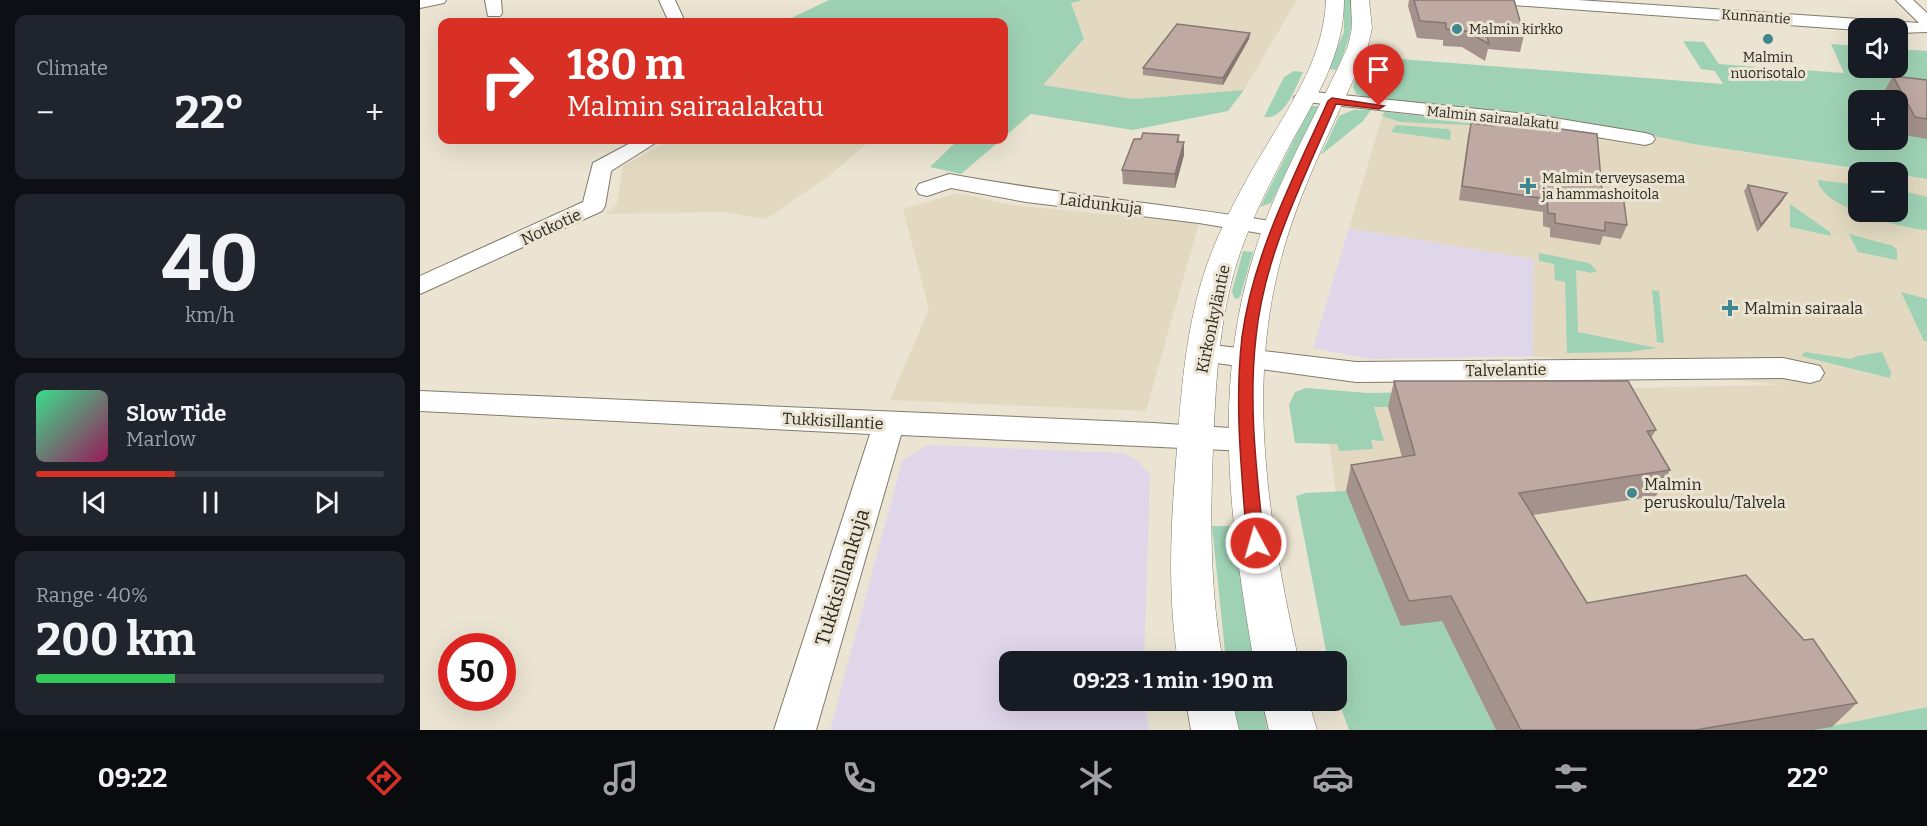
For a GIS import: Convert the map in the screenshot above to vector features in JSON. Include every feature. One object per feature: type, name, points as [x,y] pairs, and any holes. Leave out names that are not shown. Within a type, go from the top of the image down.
[{"type":"main road","name":"Kirkonkyläntie","points":[[1199,651],[1192,619],[1194,437],[1204,353],[1223,265],[1238,223],[1304,97],[1335,26],[1335,0]]},
{"type":"main road","points":[[1275,651],[1256,543],[1246,440],[1247,359],[1255,300],[1276,230],[1361,36],[1360,0]]},
{"type":"main road","points":[[1211,711],[1215,730]]},
{"type":"main road","points":[[1289,711],[1293,730]]},
{"type":"street","points":[[420,3],[438,0]]},
{"type":"street","points":[[667,0],[675,18]]},
{"type":"street","name":"Kunnantie","points":[[1512,0],[1915,29],[1927,27]]},
{"type":"street","points":[[1904,0],[1927,22]]},
{"type":"street","name":"Malmin sairaalakatu","points":[[1304,97],[1536,121],[1645,139]]},
{"type":"street","name":"Notkotie","points":[[420,286],[594,206],[601,168],[643,144]]},
{"type":"street","name":"Laidunkuja","points":[[927,189],[949,181],[1026,195],[1276,230]]},
{"type":"street","name":"Talvelantie","points":[[1204,353],[1356,372],[1783,368],[1810,373]]},
{"type":"street","name":"Tukkisillantie","points":[[420,401],[1246,440]]},
{"type":"street","name":"Tukkisillankuja","points":[[795,730],[889,424]]},
{"type":"shaded area","points":[[1083,0],[1297,0],[1244,90],[1133,99],[1043,85],[1084,40],[1070,2]]},
{"type":"shaded area","name":"Malmin peruskoulu/Talvela","points":[[1386,103],[1593,124],[1699,145],[1848,168],[1848,222],[1908,222],[1908,177],[1927,179],[1927,730],[1896,713],[1817,730],[1416,730],[1346,563],[1323,399],[1368,393],[1783,385],[1533,356],[1534,259],[1349,228]]},
{"type":"shaded area","points":[[664,144],[866,144],[829,176],[766,219],[723,212],[606,214],[617,204],[623,166]]},
{"type":"shaded area","points":[[958,193],[1011,205],[1199,223],[1146,411],[890,400],[929,309],[903,209]]},
{"type":"shaded area","points":[[1349,228],[1534,259],[1533,356],[1369,359],[1313,348]]},
{"type":"shaded area","points":[[927,445],[1123,453],[1137,460],[1150,475],[1144,651],[999,651],[999,711],[1146,711],[1149,730],[830,730],[902,461]]},
{"type":"green space","points":[[829,0],[1083,0],[1071,3],[1084,39],[1043,85],[1133,99],[1244,90],[1228,111],[1133,130],[1031,114],[1008,134],[1008,18],[791,18]]},
{"type":"green space","points":[[1344,0],[1351,0],[1352,19],[1349,36],[1336,70],[1328,69],[1344,32]]},
{"type":"green space","points":[[1683,41],[1704,42],[1719,64],[1844,73],[1831,44],[1848,45],[1848,78],[1908,78],[1908,50],[1927,51],[1927,179],[1908,176],[1908,162],[1848,162],[1848,167],[1699,145],[1593,124],[1386,103],[1400,59],[1723,84],[1715,71],[1701,69]]},
{"type":"green space","points":[[1294,71],[1303,72],[1288,102],[1278,113],[1271,117],[1264,117],[1284,77]]},
{"type":"green space","points":[[1355,78],[1380,85],[1382,89],[1377,101],[1356,94],[1353,87]]},
{"type":"green space","points":[[1311,106],[1320,106],[1271,203],[1260,207]]},
{"type":"green space","points":[[1353,110],[1371,110],[1363,121],[1321,155],[1339,116]]},
{"type":"green space","points":[[1385,112],[1599,135],[1599,138],[1493,126],[1400,122],[1382,116]]},
{"type":"green space","points":[[1396,125],[1448,129],[1451,132],[1450,140],[1391,132]]},
{"type":"green space","points":[[954,144],[996,144],[961,174],[930,167]]},
{"type":"green space","points":[[1818,180],[1848,184],[1848,207],[1832,199],[1822,190]]},
{"type":"green space","points":[[1908,192],[1927,197],[1927,230],[1886,222],[1908,222]]},
{"type":"green space","points":[[1790,204],[1830,232],[1831,236],[1790,227]]},
{"type":"green space","points":[[1849,234],[1893,246],[1897,250],[1897,260],[1858,252]]},
{"type":"green space","points":[[1243,251],[1253,252],[1240,297],[1237,299],[1234,298],[1232,291]]},
{"type":"green space","points":[[1539,253],[1589,263],[1597,271],[1592,273],[1576,270],[1578,332],[1657,348],[1628,352],[1567,353],[1565,282],[1555,280],[1554,264],[1539,261]]},
{"type":"green space","points":[[1652,290],[1659,291],[1664,343],[1657,342]]},
{"type":"green space","points":[[1901,292],[1927,299],[1927,341],[1924,341]]},
{"type":"green space","points":[[1805,352],[1851,359],[1882,352],[1891,372],[1890,378],[1801,356]]},
{"type":"green space","points":[[1306,388],[1368,393],[1592,389],[1616,407],[1374,407],[1384,441],[1371,440],[1373,449],[1340,451],[1337,444],[1295,443],[1289,405],[1295,392]]},
{"type":"green space","points":[[1346,491],[1442,621],[1496,730],[1349,730],[1342,711],[1347,711],[1347,651],[1326,651],[1296,496],[1306,493]]},
{"type":"green space","points":[[1212,526],[1235,526],[1252,651],[1225,651]]},
{"type":"green space","points":[[1927,707],[1927,730],[1813,730]]},
{"type":"green space","points":[[1233,711],[1264,711],[1267,730],[1236,730]]},
{"type":"building","points":[[1414,0],[1514,0],[1524,35],[1486,32],[1489,44],[1466,31],[1446,29],[1446,23],[1420,21]]},
{"type":"building","points":[[1177,24],[1250,33],[1223,78],[1143,68]]},
{"type":"building","points":[[1894,78],[1927,80],[1927,119],[1915,117],[1908,104],[1908,90],[1901,90]]},
{"type":"building","name":"Malmin terveysasema ja hammashoitola","points":[[1495,120],[1597,134],[1602,191],[1623,195],[1627,225],[1605,222],[1605,231],[1555,223],[1555,214],[1548,213],[1547,199],[1462,186],[1471,123],[1494,126]]},
{"type":"building","points":[[1143,133],[1179,135],[1177,142],[1184,142],[1175,174],[1122,170],[1134,139],[1141,139]]},
{"type":"building","points":[[1748,185],[1787,193],[1761,225]]},
{"type":"building","points":[[1394,381],[1628,381],[1656,430],[1647,431],[1670,470],[1519,493],[1587,603],[1746,575],[1804,640],[1813,639],[1857,703],[1695,730],[1521,730],[1451,596],[1409,601],[1351,465],[1415,455]]},
{"type":"place","name":"Malmin kirkko","points":[[1457,29]]},
{"type":"place","name":"Malmin nuorisotalo","points":[[1768,39]]},
{"type":"place","name":"Malmin terveysasema ja hammashoitola","points":[[1528,186]]},
{"type":"place","name":"Malmin sairaala","points":[[1730,308]]},
{"type":"place","name":"Malmin peruskoulu/Talvela","points":[[1632,493]]},
{"type":"route","points":[[1256,543],[1246,440],[1245,392],[1249,335],[1255,300],[1276,230],[1332,101],[1379,106]]}]
